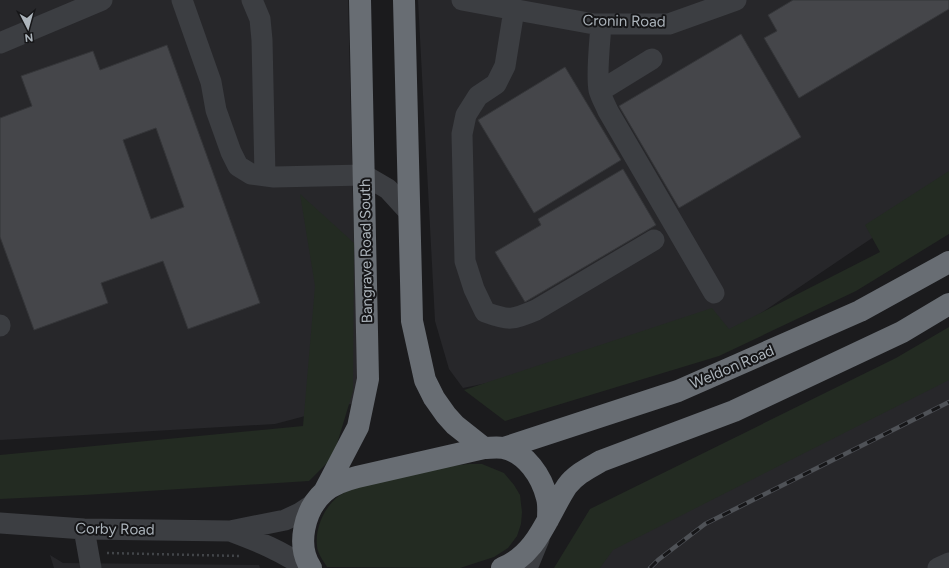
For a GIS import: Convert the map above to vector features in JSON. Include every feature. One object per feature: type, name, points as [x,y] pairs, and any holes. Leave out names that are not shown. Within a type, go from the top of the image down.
[{"type":"highway","name":"Bangrave Road South","points":[[311,568],[306,561],[303,548],[303,533],[309,516],[358,427],[368,379],[360,0]]},
{"type":"highway","points":[[404,0],[412,321],[425,380],[434,398],[455,425],[494,448],[517,454],[528,462],[540,478],[547,498],[544,528]]},
{"type":"highway","name":"Weldon Road","points":[[319,498],[340,482],[357,477],[494,448],[678,391],[860,311],[949,262]]},
{"type":"highway","points":[[502,568],[525,554],[544,528],[568,485],[581,472],[601,461],[734,411],[902,332],[949,304]]},
{"type":"street","points":[[0,44],[102,0]]},
{"type":"street","points":[[182,0],[211,82],[216,110],[231,152],[238,166],[251,174],[274,177],[364,175],[388,189],[409,212]]},
{"type":"street","points":[[252,0],[260,19],[262,40],[265,176]]},
{"type":"street","name":"Cronin Road","points":[[462,0],[594,24],[669,24],[699,6],[736,0]]},
{"type":"street","points":[[514,10],[505,66],[496,84],[478,96],[466,115],[462,134],[465,261],[474,289],[485,312],[501,318],[517,318],[536,310],[654,240]]},
{"type":"street","points":[[602,24],[598,75],[600,91],[608,111],[714,293]]},
{"type":"street","points":[[600,91],[652,59]]},
{"type":"street","name":"Corby Road","points":[[0,522],[84,529],[230,531],[285,520],[300,513],[319,498]]},
{"type":"street","points":[[527,568],[544,528]]},
{"type":"street","points":[[84,529],[90,560]]},
{"type":"street","name":"Corby Road","points":[[230,531],[267,545],[306,568]]},
{"type":"street","points":[[938,568],[949,563]]},
{"type":"path","points":[[90,560],[242,556]]},
{"type":"shaded area","points":[[0,0],[348,0],[358,402],[275,424],[0,440]]},
{"type":"shaded area","points":[[418,0],[949,0],[949,186],[733,332],[463,388],[449,369],[435,321]]},
{"type":"shaded area","points":[[949,171],[949,234],[856,291],[719,356],[505,421],[464,390],[712,308],[729,329],[880,252],[865,225]]},
{"type":"shaded area","points":[[300,194],[354,243],[353,391],[333,457],[309,481],[0,499],[0,455],[303,426],[315,286]]},
{"type":"shaded area","points":[[949,327],[949,380],[613,550],[600,568],[554,568],[590,509],[896,358]]},
{"type":"shaded area","points":[[949,334],[949,568],[581,568]]},
{"type":"shaded area","points":[[469,464],[482,464],[504,473],[520,495],[522,512],[521,524],[517,536],[508,548],[494,557],[460,568],[327,567],[318,551],[318,529],[324,513],[339,496],[351,489],[373,483],[441,468]]},
{"type":"shaded area","points":[[50,555],[63,563],[259,565],[260,568],[54,568]]},
{"type":"building","points":[[793,0],[949,0],[949,9],[799,98],[764,38],[777,31],[768,15]]},
{"type":"building","points":[[741,34],[801,137],[679,208],[619,106]]},
{"type":"building","points":[[167,45],[260,303],[188,329],[163,261],[101,283],[108,303],[34,330],[0,237],[0,118],[32,106],[21,76],[93,51],[100,70]],"holes":[[[156,128],[184,207],[151,219],[123,140]]]},
{"type":"building","points":[[565,67],[621,160],[534,213],[478,120]]},
{"type":"building","points":[[623,169],[656,225],[525,302],[495,252],[541,225],[538,219]]},
{"type":"railway","points":[[650,568],[658,560],[705,524],[949,402]]}]
